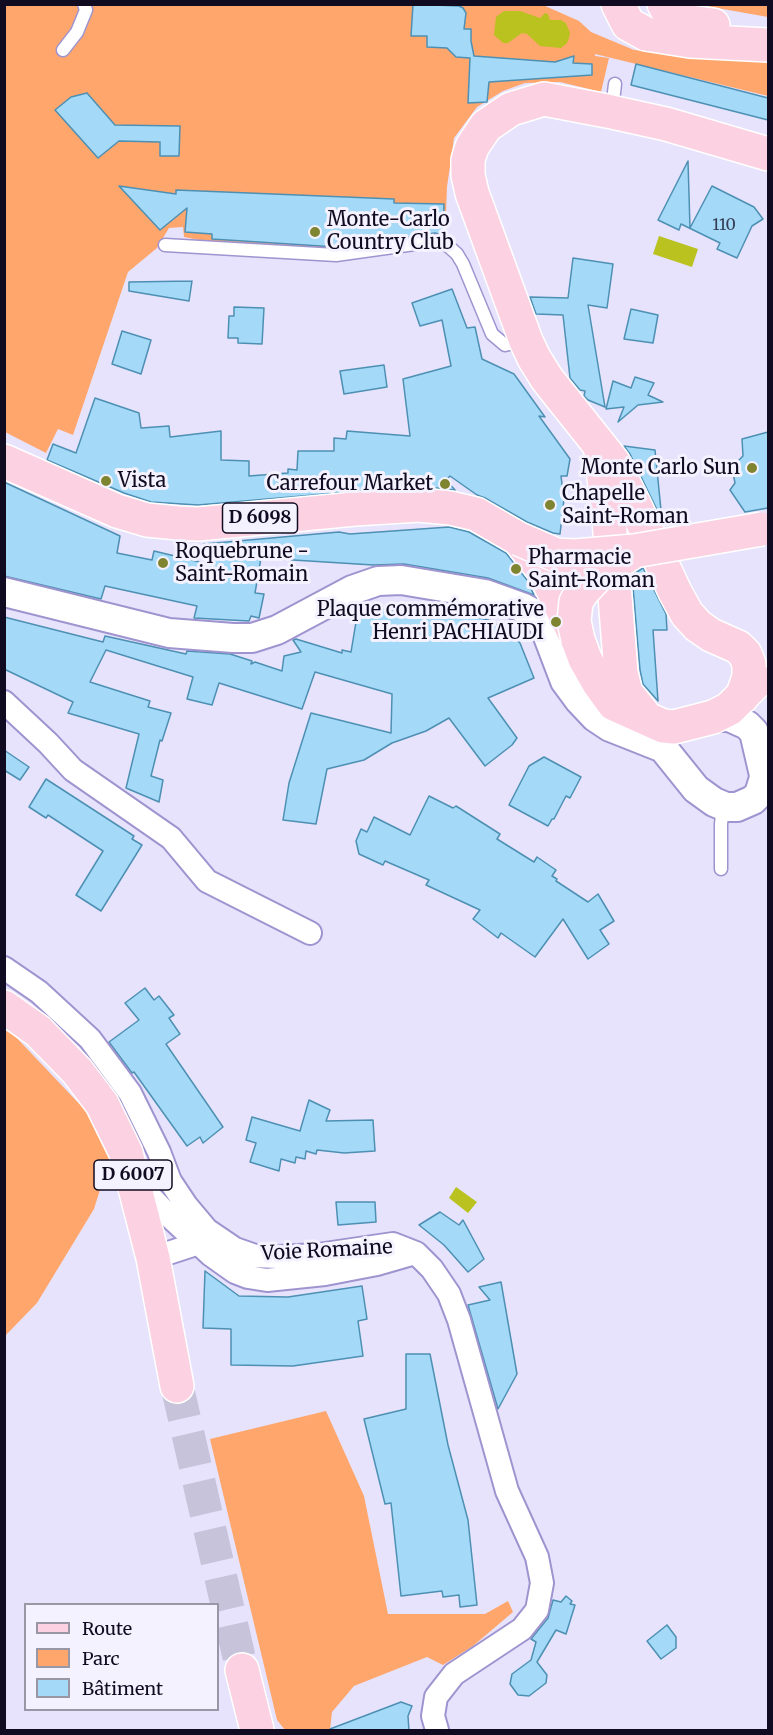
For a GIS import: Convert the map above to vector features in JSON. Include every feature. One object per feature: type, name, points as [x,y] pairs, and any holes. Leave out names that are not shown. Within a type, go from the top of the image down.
[{"type":"main road","points":[[618,4],[628,24],[646,34],[690,41],[768,45]]},
{"type":"main road","points":[[646,34],[658,30],[664,22],[664,4]]},
{"type":"main road","points":[[664,4],[670,15],[682,21],[768,30]]},
{"type":"main road","points":[[742,697],[749,677],[749,664],[745,654],[738,647],[698,626],[687,614],[613,462],[547,379],[526,341],[471,194],[468,168],[472,147],[486,126],[497,117],[544,99],[613,98],[666,124],[768,154]]},
{"type":"main road","points":[[599,445],[608,508],[621,673],[626,693],[633,704],[649,720]]},
{"type":"main road","name":"D 6098","points":[[4,461],[117,511],[147,520],[198,524],[419,505],[450,508],[476,514],[519,539]]},
{"type":"main road","points":[[519,539],[556,555],[575,556],[634,551],[766,529]]},
{"type":"main road","points":[[519,539],[543,570],[597,682],[614,704],[663,726],[674,727],[713,717],[729,709],[768,668]]},
{"type":"main road","points":[[578,640],[574,621],[576,602],[582,592],[599,574],[634,551]]},
{"type":"main road","name":"D 6007","points":[[4,1008],[38,1031],[77,1071],[102,1104],[126,1153],[153,1258],[177,1386]]},
{"type":"main road","points":[[242,1670],[257,1731]]},
{"type":"street","points":[[4,592],[169,633],[233,638],[252,638],[277,630],[352,590],[378,581],[401,580],[485,594],[537,615],[544,626],[565,681],[595,717],[610,727],[663,748],[696,789],[714,802],[737,802],[759,794],[766,770],[754,732],[747,725],[729,717],[713,717]]},
{"type":"street","points":[[4,702],[73,770],[171,838],[207,881],[310,933]]},
{"type":"street","name":"Voie Romaine","points":[[4,968],[39,992],[90,1039],[130,1093],[159,1152],[170,1181],[207,1230],[235,1249],[255,1256],[318,1255],[393,1244],[416,1253],[432,1269],[449,1294],[459,1320],[507,1491],[537,1557],[542,1583],[537,1610],[522,1629],[454,1674],[436,1697],[433,1716],[437,1731]]},
{"type":"street","points":[[134,1180],[168,1215],[235,1272],[267,1280],[325,1274],[377,1264],[416,1253]]},
{"type":"street","points":[[153,1258],[199,1243]]},
{"type":"lane","points":[[63,50],[77,32],[86,10],[84,4]]},
{"type":"lane","points":[[165,245],[336,255],[436,241],[452,249],[464,264],[492,334],[505,345],[526,341]]},
{"type":"lane","points":[[721,869],[721,824],[737,802]]},
{"type":"green space","name":"Monte-Carlo Country Club","points":[[4,5],[543,5],[579,21],[591,32],[634,50],[768,60],[768,96],[595,54],[595,56],[609,58],[601,92],[560,82],[525,83],[503,91],[477,107],[454,138],[447,187],[445,239],[384,237],[382,245],[336,252],[236,247],[184,237],[183,227],[169,228],[157,248],[128,272],[73,435],[58,429],[46,453],[5,432]]},
{"type":"green space","points":[[700,5],[768,5],[768,17]]},
{"type":"green space","points":[[4,1029],[13,1034],[87,1112],[111,1155],[94,1209],[37,1303],[5,1336]]},
{"type":"green space","points":[[326,1411],[364,1496],[388,1614],[485,1614],[508,1601],[513,1612],[473,1646],[443,1665],[427,1657],[354,1686],[332,1712],[330,1730],[285,1730],[277,1720],[210,1439]]},
{"type":"shaded area","points":[[504,11],[520,11],[540,18],[545,13],[548,14],[550,20],[561,20],[566,23],[570,33],[567,43],[561,48],[540,46],[527,34],[522,33],[508,43],[503,43],[494,35],[496,17]]},
{"type":"shaded area","points":[[659,236],[698,249],[692,267],[653,254]]},
{"type":"shaded area","points":[[456,1187],[477,1202],[468,1213],[449,1198]]},
{"type":"building","points":[[413,4],[463,8],[466,13],[464,29],[471,29],[474,56],[555,62],[574,56],[573,63],[592,64],[592,75],[489,82],[487,102],[468,103],[470,58],[456,57],[447,48],[427,47],[427,36],[411,36]]},
{"type":"building","points":[[636,64],[768,98],[768,120],[631,85]]},
{"type":"building","points":[[87,93],[115,125],[180,126],[179,156],[160,156],[160,142],[119,141],[98,158],[55,110],[71,97]]},
{"type":"building","points":[[688,161],[690,228],[712,186],[754,207],[763,219],[752,226],[737,258],[717,249],[720,243],[681,224],[679,230],[658,220]]},
{"type":"building","points":[[119,186],[176,194],[176,190],[394,199],[394,203],[444,204],[443,235],[435,233],[372,242],[354,241],[353,244],[336,247],[212,239],[212,234],[185,232],[187,208],[160,230]]},
{"type":"building","points":[[573,258],[613,264],[607,308],[588,305],[605,407],[588,400],[584,396],[585,391],[580,390],[570,378],[563,315],[536,314],[530,297],[568,298]]},
{"type":"building","points":[[192,281],[189,301],[129,291],[129,282]]},
{"type":"building","points":[[452,289],[467,328],[475,327],[482,359],[514,374],[545,417],[539,416],[570,459],[567,476],[561,476],[564,499],[560,534],[527,522],[477,495],[450,476],[446,480],[455,490],[418,486],[198,505],[151,502],[47,460],[53,444],[76,453],[95,398],[139,413],[141,428],[169,426],[170,437],[221,431],[221,460],[249,461],[249,476],[288,473],[288,469],[297,470],[298,451],[334,451],[334,438],[346,439],[347,431],[410,436],[403,379],[451,366],[442,320],[420,326],[412,303]]},
{"type":"building","points":[[234,307],[264,308],[262,344],[238,343],[238,338],[228,338],[229,316],[234,316]]},
{"type":"building","points":[[631,309],[658,315],[653,343],[624,339]]},
{"type":"building","points":[[122,331],[151,340],[141,374],[112,364]]},
{"type":"building","points":[[384,365],[387,387],[344,394],[340,371]]},
{"type":"building","points":[[635,377],[654,383],[648,395],[663,402],[638,405],[618,422],[624,407],[606,409],[613,381],[631,388]]},
{"type":"building","name":"Monte Carlo Sun","points":[[768,432],[768,508],[745,512],[730,490],[735,483],[733,473],[736,463],[743,456],[742,439]]},
{"type":"building","points":[[624,446],[655,450],[662,520],[630,454]]},
{"type":"building","points":[[4,482],[120,536],[117,553],[152,560],[154,551],[208,564],[204,544],[339,532],[350,534],[449,527],[469,532],[506,553],[527,580],[534,595],[488,578],[404,564],[373,565],[261,558],[255,593],[264,594],[259,618],[251,616],[249,621],[194,618],[197,606],[105,586],[101,599],[4,576]]},
{"type":"building","points":[[643,568],[666,614],[667,630],[653,630],[658,701],[643,684],[640,670],[632,575]]},
{"type":"building","points":[[364,607],[447,617],[448,610],[492,621],[520,643],[534,678],[488,698],[517,738],[512,745],[485,766],[449,718],[426,731],[392,743],[364,760],[327,769],[316,824],[283,820],[289,783],[311,713],[391,733],[392,694],[315,672],[302,709],[219,683],[212,705],[187,699],[193,677],[106,650],[90,682],[150,701],[148,707],[171,713],[162,741],[160,740],[151,776],[163,780],[159,802],[126,788],[139,734],[68,713],[73,702],[4,669],[4,617],[103,642],[105,636],[186,654],[187,651],[230,654],[252,661],[251,664],[255,662],[282,671],[284,656],[301,652],[293,640],[296,639],[342,653],[342,650],[351,652],[358,610]]},
{"type":"building","points":[[4,750],[29,767],[20,780],[4,770]]},
{"type":"building","points":[[544,757],[581,777],[570,798],[566,796],[548,826],[509,805],[529,766]]},
{"type":"building","points":[[46,779],[134,836],[132,839],[142,845],[101,911],[76,895],[103,851],[48,815],[46,818],[29,807]]},
{"type":"building","points":[[429,796],[453,808],[456,806],[500,834],[497,839],[534,862],[537,857],[556,870],[552,876],[557,879],[556,881],[588,902],[598,894],[614,921],[600,930],[609,944],[588,959],[563,919],[535,957],[501,933],[498,938],[473,919],[480,910],[426,885],[429,880],[385,861],[383,865],[359,854],[356,841],[361,829],[367,832],[374,817],[410,835]]},
{"type":"building","points":[[145,988],[154,1000],[159,996],[174,1015],[169,1018],[180,1034],[166,1044],[223,1127],[203,1143],[200,1137],[187,1146],[134,1072],[132,1073],[109,1042],[139,1020],[125,1003]]},
{"type":"building","points":[[309,1100],[330,1110],[326,1121],[373,1120],[375,1151],[344,1153],[317,1150],[316,1154],[306,1151],[305,1159],[296,1157],[295,1163],[281,1159],[279,1171],[250,1162],[256,1143],[246,1140],[252,1117],[300,1131]]},
{"type":"building","points":[[336,1202],[375,1202],[376,1222],[338,1225]]},
{"type":"building","points":[[440,1212],[459,1225],[463,1220],[484,1259],[468,1272],[444,1245],[419,1225]]},
{"type":"building","points":[[205,1271],[239,1296],[288,1297],[362,1286],[367,1319],[358,1321],[363,1356],[293,1366],[231,1365],[231,1329],[203,1328]]},
{"type":"building","points":[[501,1282],[517,1374],[498,1409],[468,1305],[490,1300],[479,1287]]},
{"type":"building","points":[[406,1354],[430,1354],[448,1445],[468,1520],[477,1605],[460,1607],[459,1595],[443,1597],[442,1591],[401,1596],[391,1503],[385,1504],[364,1419],[406,1409]]},
{"type":"building","points":[[566,1596],[572,1601],[570,1604],[575,1605],[566,1634],[556,1630],[537,1662],[547,1675],[546,1683],[529,1696],[518,1695],[510,1684],[512,1674],[531,1660],[536,1642],[531,1639],[548,1618],[553,1600],[561,1602]]},
{"type":"building","points":[[667,1625],[676,1637],[676,1648],[661,1659],[647,1641]]},
{"type":"building","points":[[401,1702],[412,1706],[408,1716],[409,1731],[331,1731],[330,1729]]},
{"type":"tunnel","points":[[177,1386],[242,1670]]},
{"type":"place","name":"Monte-Carlo Country Club","points":[[315,232]]},
{"type":"place","name":"Monte Carlo Sun","points":[[752,468]]},
{"type":"place","name":"Vista","points":[[106,481]]},
{"type":"place","name":"Carrefour Market","points":[[445,484]]},
{"type":"place","name":"Chapelle Saint-Roman","points":[[550,505]]},
{"type":"place","name":"Roquebrune - Saint-Romain","points":[[163,563]]},
{"type":"place","name":"Pharmacie Saint-Roman","points":[[516,569]]},
{"type":"place","name":"Plaque commémorative Henri PACHIAUDI","points":[[556,622]]}]
